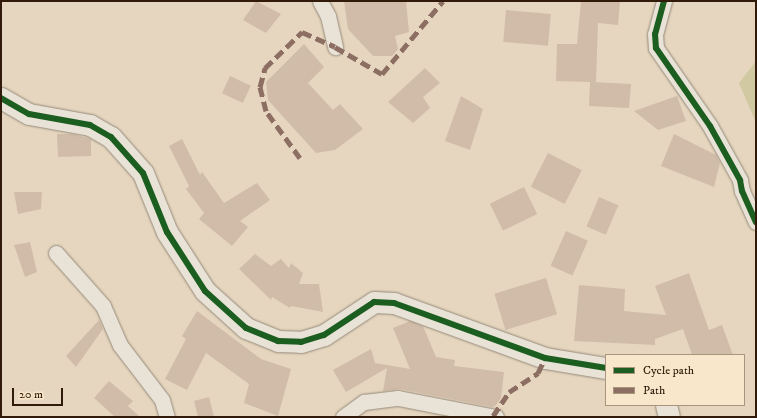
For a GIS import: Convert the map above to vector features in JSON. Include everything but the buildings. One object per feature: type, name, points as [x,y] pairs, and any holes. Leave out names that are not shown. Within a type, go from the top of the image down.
[{"type":"street","points":[[320,1],[328,16],[335,47]]},
{"type":"street","points":[[664,1],[655,34],[656,48],[710,126],[740,180],[742,191],[756,222]]},
{"type":"street","points":[[1,98],[28,114],[90,125],[111,137],[143,173],[167,232],[205,291],[246,328],[278,341],[301,342],[324,335],[374,302],[394,303],[545,358],[605,368]]},
{"type":"street","points":[[56,253],[103,306],[120,345],[162,400],[167,417]]},
{"type":"street","points":[[344,417],[364,402],[398,398],[496,417]]},
{"type":"street","points":[[666,406],[669,417]]},
{"type":"shaded area","points":[[756,61],[756,123],[739,83]]},
{"type":"marked path","points":[[300,158],[266,111],[260,87],[265,68],[302,32],[335,47],[382,74],[443,1]]},
{"type":"marked path","points":[[493,416],[509,392],[538,373],[545,358]]},
{"type":"cycle path","points":[[664,1],[655,34],[656,48],[710,126],[740,180],[742,191],[756,222]]},
{"type":"cycle path","points":[[1,98],[29,114],[90,125],[111,137],[143,173],[167,232],[205,291],[246,328],[278,341],[301,342],[324,335],[374,302],[394,303],[545,358],[605,368]]}]
